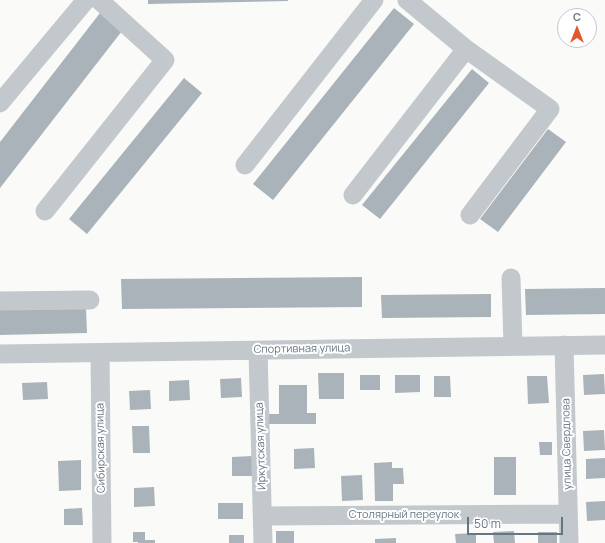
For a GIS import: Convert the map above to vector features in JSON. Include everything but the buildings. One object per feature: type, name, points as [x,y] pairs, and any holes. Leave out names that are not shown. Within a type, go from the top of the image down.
[{"type":"street","points":[[0,103],[86,0]]},
{"type":"street","points":[[45,211],[165,60],[99,0]]},
{"type":"street","points":[[245,165],[374,0]]},
{"type":"street","points":[[407,0],[466,49],[550,109],[470,215]]},
{"type":"street","points":[[353,195],[466,49]]},
{"type":"street","points":[[511,278],[514,346]]},
{"type":"street","points":[[0,301],[90,300]]},
{"type":"street","name":"Спортивная улица","points":[[0,354],[605,344]]},
{"type":"street","name":"улица Свердлова","points":[[564,345],[569,543]]},
{"type":"street","name":"Иркутская улица","points":[[258,350],[263,543]]},
{"type":"street","name":"Сибирская улица","points":[[100,353],[102,543]]},
{"type":"street","name":"Столярный переулок","points":[[263,516],[568,514]]}]
